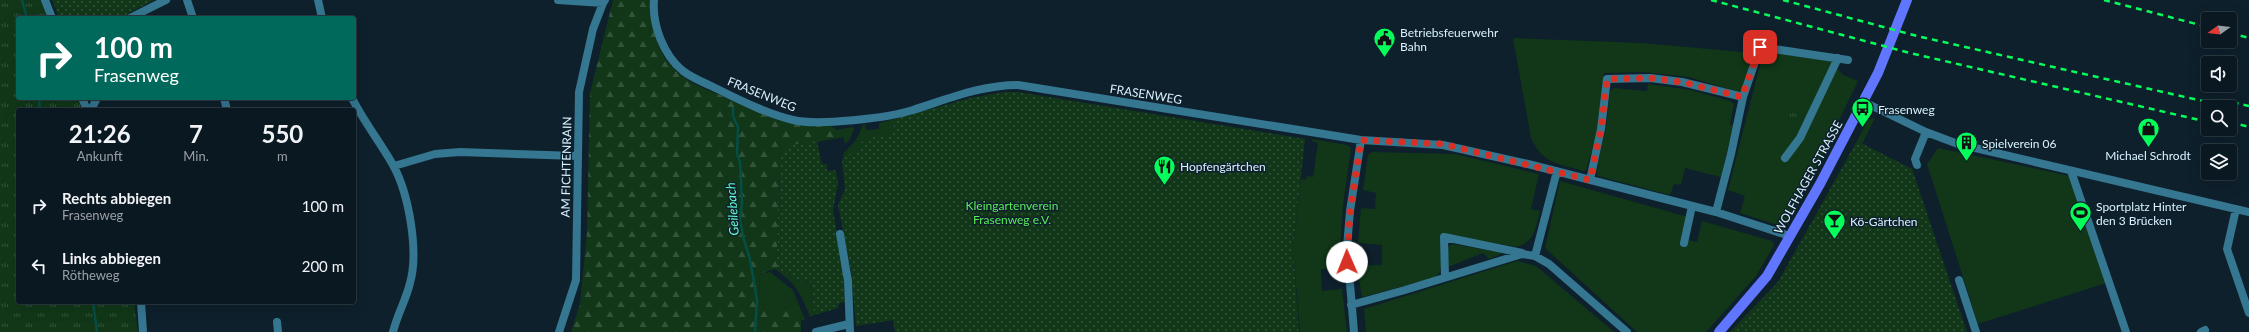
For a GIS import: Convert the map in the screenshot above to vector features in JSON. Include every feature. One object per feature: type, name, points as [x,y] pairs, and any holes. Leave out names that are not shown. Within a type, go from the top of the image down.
[{"type":"main road","name":"WOLFHAGER STRASSE","points":[[1719,332],[1767,276],[1790,236],[1864,102],[1887,52],[1907,0]]},
{"type":"street","points":[[44,0],[51,16]]},
{"type":"street","points":[[134,16],[166,0]]},
{"type":"street","points":[[187,0],[193,16]]},
{"type":"street","points":[[318,0],[322,16]]},
{"type":"street","points":[[558,0],[604,1]]},
{"type":"street","name":"FRASENWEG","points":[[654,0],[657,27],[662,42],[682,70],[717,89],[776,115],[794,120],[811,122],[885,117],[914,110],[973,90],[1005,85],[1018,85],[1361,140],[1443,144],[1557,171],[1716,212],[1790,236]]},
{"type":"street","name":"AM FICHTENRAIN","points":[[559,332],[576,280],[579,92],[593,29],[604,1]]},
{"type":"street","points":[[1716,212],[1732,154],[1742,97],[1760,47],[1848,60]]},
{"type":"street","points":[[1785,158],[1800,138],[1838,58]]},
{"type":"street","points":[[1590,180],[1601,129],[1607,79],[1650,78],[1682,82],[1742,97]]},
{"type":"street","points":[[353,100],[363,121],[394,166],[408,206],[413,234],[411,283],[393,332]]},
{"type":"street","points":[[1864,102],[1926,132],[1958,144],[2249,212]]},
{"type":"street","points":[[1917,165],[1916,159],[1926,132]]},
{"type":"street","points":[[1354,332],[1347,248],[1350,211],[1361,140]]},
{"type":"street","points":[[394,166],[435,154],[460,152],[577,156]]},
{"type":"street","points":[[1535,256],[1557,171]]},
{"type":"street","points":[[2071,171],[2126,332]]},
{"type":"street","points":[[1684,243],[1692,206]]},
{"type":"street","points":[[2236,209],[2227,249],[2249,313]]},
{"type":"street","points":[[816,332],[850,328],[848,281],[840,234]]},
{"type":"street","points":[[1445,277],[1444,237],[1535,256],[1549,264],[1569,280],[1627,332]]},
{"type":"street","points":[[1351,305],[1522,254]]},
{"type":"street","points":[[1959,280],[1976,332]]},
{"type":"street","points":[[141,304],[143,332]]},
{"type":"street","points":[[277,322],[278,332]]},
{"type":"green space","points":[[0,0],[41,0],[47,16],[16,16],[16,100],[78,100],[81,108],[16,108],[16,304],[134,304],[138,332],[0,332]]},
{"type":"green space","points":[[52,0],[154,0],[124,16],[58,16]]},
{"type":"green space","points":[[613,0],[651,0],[653,28],[660,49],[666,60],[678,73],[692,83],[777,120],[805,126],[830,125],[843,135],[843,137],[817,142],[779,161],[777,268],[760,274],[759,292],[764,310],[797,307],[801,320],[801,332],[571,332],[580,304],[587,232],[590,93]]},
{"type":"green space","points":[[1513,38],[1641,43],[1754,53],[1742,91],[1738,92],[1689,77],[1644,72],[1604,73],[1596,137],[1586,170],[1583,171],[1558,164],[1546,158],[1536,147],[1531,138]]},
{"type":"green space","points":[[1768,52],[1830,61],[1843,75],[1858,81],[1812,176],[1785,225],[1781,226],[1740,213],[1745,196],[1728,190],[1762,57]]},
{"type":"green space","points":[[1648,84],[1690,90],[1730,101],[1734,104],[1730,124],[1733,126],[1721,177],[1685,168],[1681,185],[1674,184],[1670,195],[1598,176],[1596,171],[1606,128],[1610,91],[1614,88],[1647,91]]},
{"type":"green space","name":"Kleingartenverein Frasenweg e.V.","points":[[1005,92],[1018,92],[1305,139],[1293,248],[1299,332],[895,332],[893,320],[856,326],[851,271],[838,205],[845,189],[842,162],[844,153],[856,155],[860,143],[868,138],[892,137],[895,119],[970,98]]},
{"type":"green space","points":[[1792,100],[1802,104],[1801,116],[1795,125],[1785,124],[1784,121],[1785,111]]},
{"type":"green space","points":[[1875,118],[1862,144],[1857,141],[1869,119]]},
{"type":"green space","points":[[895,119],[898,121],[896,132],[892,137],[859,149],[856,155],[844,153],[856,140],[863,125],[865,124],[866,130],[879,129],[879,123]]},
{"type":"green space","points":[[853,127],[854,129],[850,139],[845,144],[843,135],[836,130]]},
{"type":"green space","points":[[1312,139],[1347,145],[1351,148],[1343,205],[1340,250],[1341,269],[1321,269],[1322,291],[1342,289],[1347,332],[1300,332],[1293,248],[1301,179],[1306,180],[1307,176],[1313,177],[1318,143],[1312,141]]},
{"type":"green space","points":[[817,141],[822,165],[827,164],[827,171],[836,170],[838,184],[833,210],[843,270],[845,302],[839,303],[838,308],[814,315],[810,281],[799,282],[777,268],[779,161],[791,145]]},
{"type":"green space","points":[[1857,141],[1912,169],[1967,332],[1730,332],[1778,282]]},
{"type":"green space","points":[[1938,148],[2070,176],[2106,283],[1978,324],[1927,164]]},
{"type":"green space","points":[[1372,152],[1455,154],[1539,174],[1531,209],[1540,211],[1534,233],[1528,241],[1517,247],[1442,234],[1442,264],[1441,269],[1434,278],[1362,297],[1357,266],[1382,265],[1382,245],[1358,243],[1361,208],[1375,209],[1376,193],[1363,190],[1368,155]]},
{"type":"green space","points":[[1560,181],[1688,217],[1684,239],[1697,242],[1702,221],[1772,241],[1774,245],[1756,276],[1706,332],[1637,332],[1545,248]]},
{"type":"green space","points":[[1452,244],[1503,253],[1489,259],[1483,253],[1448,267],[1448,247]]},
{"type":"green space","points":[[1517,261],[1536,266],[1614,332],[1366,332],[1364,309]]},
{"type":"green space","points":[[773,268],[777,268],[799,282],[810,281],[814,315],[810,317],[804,301],[792,283]]},
{"type":"green space","points":[[770,272],[793,290],[805,320],[801,320],[796,307],[764,310],[759,292],[760,274]]},
{"type":"waterway","points":[[22,0],[26,16]]},
{"type":"waterway","points":[[39,100],[40,108]]},
{"type":"waterway","name":"Geilebach","points":[[733,108],[733,116],[738,127],[737,154],[740,162],[742,202],[740,220],[750,259],[757,300],[755,332]]},
{"type":"waterway","points":[[93,304],[97,332]]},
{"type":"railway","points":[[1711,0],[1910,53],[2201,120]]},
{"type":"railway","points":[[1783,0],[1917,36],[2201,101]]},
{"type":"railway","points":[[2104,0],[2201,25]]},
{"type":"railway","points":[[2237,35],[2249,38]]},
{"type":"railway","points":[[2237,103],[2249,106]]},
{"type":"railway","points":[[2237,124],[2249,127]]},
{"type":"place","name":"Betriebsfeuerwehr Bahn","points":[[1384,58]]},
{"type":"place","name":"Frasenweg","points":[[1862,128]]},
{"type":"place","name":"Michael Schrodt","points":[[2148,148]]},
{"type":"place","name":"Spielverein 06","points":[[1967,162]]},
{"type":"place","name":"Hopfengärtchen","points":[[1164,186]]},
{"type":"place","name":"Sportplatz Hinter den 3 Brücken","points":[[2080,232]]},
{"type":"place","name":"Kö-Gärtchen","points":[[1835,240]]},
{"type":"route","points":[[1347,262],[1350,211],[1361,140],[1443,144],[1590,180],[1601,129],[1607,79],[1650,78],[1682,82],[1742,97],[1760,47]]}]
